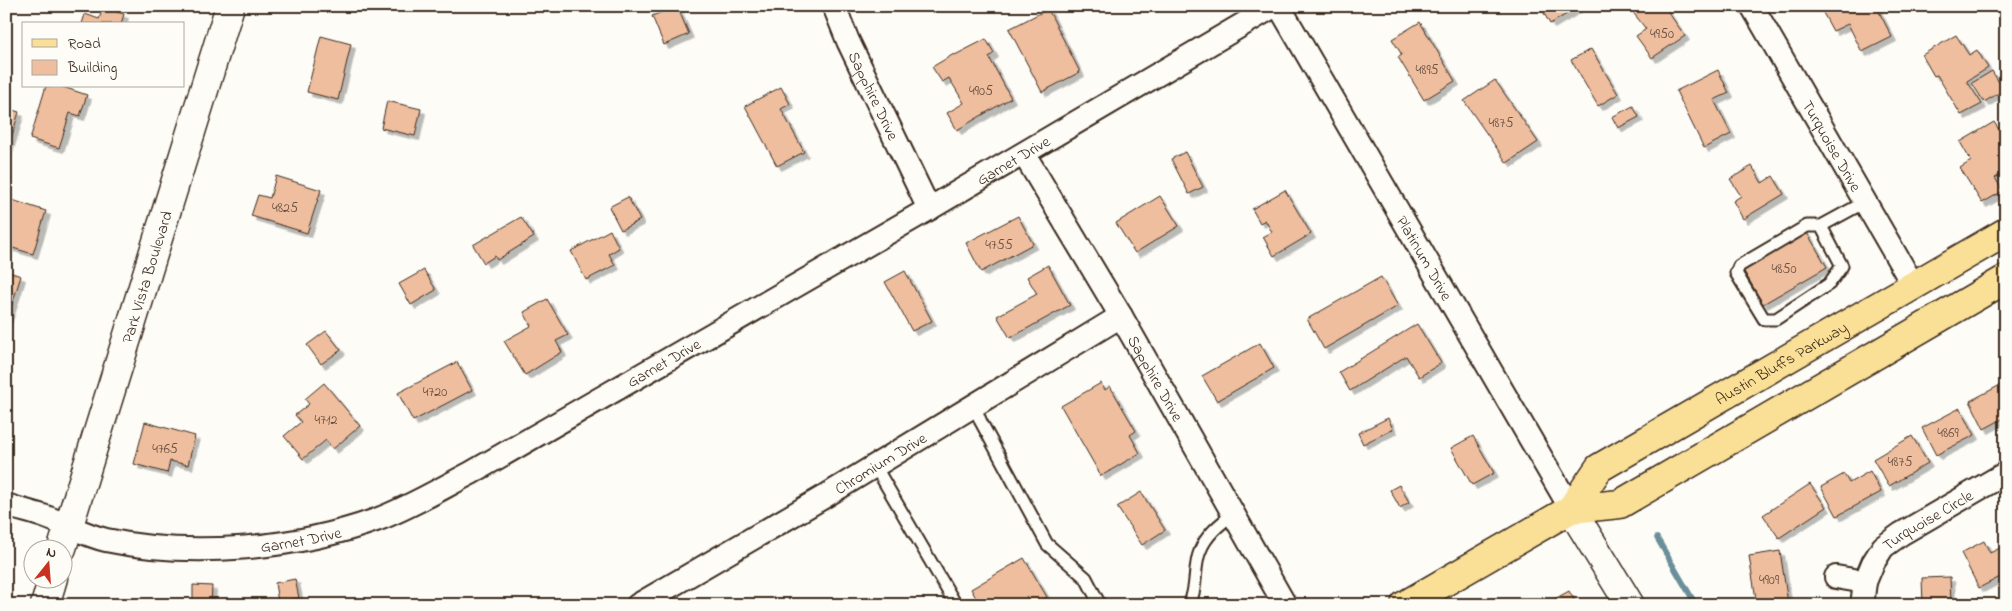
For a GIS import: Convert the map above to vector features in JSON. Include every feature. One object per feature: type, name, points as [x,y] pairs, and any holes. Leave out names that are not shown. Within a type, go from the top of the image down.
[{"type":"main road","name":"Austin Bluffs Parkway","points":[[1571,509],[1599,468],[2006,232]]},
{"type":"main road","name":"Austin Bluffs Parkway","points":[[1406,605],[1571,509],[1620,504],[2006,279]]},
{"type":"street","name":"Park Vista Boulevard","points":[[66,538],[230,6]]},
{"type":"street","name":"Sapphire Drive","points":[[834,6],[848,41],[928,209]]},
{"type":"street","name":"Garnet Drive","points":[[72,538],[221,548],[270,545],[324,534],[376,520],[471,473],[1024,154],[1274,6]]},
{"type":"street","name":"Platinum Drive","points":[[1280,6],[1571,509]]},
{"type":"street","name":"Turquoise Drive","points":[[1752,6],[1913,285]]},
{"type":"street","name":"Sapphire Drive","points":[[1024,154],[1121,316],[1285,605]]},
{"type":"street","name":"Chromium Drive","points":[[638,605],[875,466],[1121,316]]},
{"type":"street","name":"Turquoise Circle","points":[[1862,605],[1866,582],[1873,563],[1883,547],[2006,473]]},
{"type":"street","name":"Garnet Drive","points":[[6,505],[44,516],[66,538]]},
{"type":"street","points":[[1571,509],[1630,605]]},
{"type":"street","points":[[1836,577],[1866,582]]},
{"type":"street","points":[[45,605],[50,588]]},
{"type":"lane","points":[[1822,226],[1842,266],[1829,284],[1776,319],[1764,319],[1736,273],[1739,266],[1807,226],[1822,226],[1865,202]]},
{"type":"lane","points":[[974,405],[981,422],[1047,544],[1086,578],[1100,605]]},
{"type":"lane","points":[[875,466],[956,605]]},
{"type":"lane","points":[[1189,605],[1193,596],[1200,551],[1215,528],[1233,514]]},
{"type":"building","points":[[677,6],[689,34],[664,45],[652,16]]},
{"type":"building","points":[[1540,6],[1580,6],[1550,24]]},
{"type":"building","points":[[1628,6],[1664,6],[1685,36],[1652,58],[1636,36],[1646,29]]},
{"type":"building","points":[[1830,6],[1876,6],[1892,37],[1862,52],[1848,24],[1833,31],[1822,11]]},
{"type":"building","points":[[103,8],[124,14],[122,22],[83,22],[85,14],[99,19]]},
{"type":"building","points":[[1048,9],[1080,72],[1042,92],[1009,29]]},
{"type":"building","points":[[1420,22],[1455,81],[1424,100],[1398,57],[1402,55],[1392,39]]},
{"type":"building","points":[[1956,35],[1969,55],[1977,50],[1988,68],[1967,81],[1982,104],[1961,115],[1937,75],[1934,76],[1922,55]]},
{"type":"building","points":[[321,36],[351,44],[338,100],[307,92]]},
{"type":"building","points":[[986,39],[994,53],[989,57],[1011,98],[957,130],[947,113],[964,103],[949,78],[942,82],[932,67]]},
{"type":"building","points":[[1591,49],[1618,94],[1598,106],[1571,60]]},
{"type":"building","points":[[1718,70],[1729,93],[1714,100],[1731,134],[1704,148],[1676,91]]},
{"type":"building","points":[[1992,71],[2004,90],[1984,102],[1972,83]]},
{"type":"building","points":[[1495,80],[1538,142],[1507,163],[1464,101]]},
{"type":"building","points":[[781,87],[790,104],[781,109],[804,152],[777,166],[745,106]]},
{"type":"building","points":[[45,88],[66,88],[87,95],[80,116],[70,113],[59,148],[30,139]]},
{"type":"building","points":[[387,101],[421,109],[415,136],[381,128]]},
{"type":"building","points":[[1633,106],[1639,117],[1618,128],[1612,117]]},
{"type":"building","points":[[6,108],[19,112],[7,152],[6,152]]},
{"type":"building","points":[[1994,122],[2002,134],[2006,132],[2006,172],[1995,178],[2003,191],[1982,203],[1960,168],[1971,161],[1960,142]]},
{"type":"building","points":[[1185,152],[1203,187],[1189,194],[1171,159]]},
{"type":"building","points":[[1752,166],[1762,183],[1773,176],[1784,194],[1743,219],[1733,201],[1741,196],[1730,179]]},
{"type":"building","points":[[276,176],[321,190],[307,233],[251,216],[258,195],[270,198]]},
{"type":"building","points":[[1285,190],[1311,234],[1274,256],[1263,237],[1272,232],[1265,220],[1260,223],[1252,209]]},
{"type":"building","points":[[1160,196],[1179,226],[1135,253],[1116,223]]},
{"type":"building","points":[[628,197],[640,220],[621,230],[609,207]]},
{"type":"building","points":[[12,200],[46,211],[33,254],[6,246],[6,220]]},
{"type":"building","points":[[1018,216],[1033,244],[981,272],[966,243]]},
{"type":"building","points":[[521,217],[534,237],[497,260],[495,256],[484,263],[473,245]]},
{"type":"building","points":[[610,230],[619,248],[609,254],[615,265],[586,280],[571,251]]},
{"type":"building","points":[[1806,231],[1827,267],[1763,304],[1742,268]]},
{"type":"building","points":[[1048,265],[1070,305],[1010,338],[997,316],[1037,294],[1027,277]]},
{"type":"building","points":[[424,270],[436,290],[411,305],[399,284]]},
{"type":"building","points":[[6,271],[21,276],[6,323]]},
{"type":"building","points":[[905,271],[932,321],[912,331],[885,282]]},
{"type":"building","points":[[1381,277],[1398,306],[1324,349],[1307,319]]},
{"type":"building","points":[[547,299],[568,335],[556,341],[562,352],[525,375],[504,341],[531,326],[524,312]]},
{"type":"building","points":[[1417,324],[1441,363],[1419,377],[1406,356],[1350,391],[1339,372]]},
{"type":"building","points":[[326,331],[341,350],[321,364],[307,345]]},
{"type":"building","points":[[1260,343],[1274,368],[1217,401],[1202,376]]},
{"type":"building","points":[[457,362],[472,390],[413,421],[398,393]]},
{"type":"building","points":[[2006,382],[2006,417],[1984,429],[1970,401]]},
{"type":"building","points":[[324,383],[360,426],[333,449],[326,440],[303,459],[284,436],[301,422],[295,415],[309,404],[305,399]]},
{"type":"building","points":[[1101,383],[1105,390],[1110,386],[1136,431],[1130,435],[1140,453],[1101,476],[1061,406]]},
{"type":"building","points":[[1960,408],[1975,435],[1936,455],[1922,428]]},
{"type":"building","points":[[1388,418],[1393,429],[1363,444],[1358,433]]},
{"type":"building","points":[[145,422],[195,436],[188,465],[170,461],[167,473],[134,464]]},
{"type":"building","points":[[1473,436],[1494,473],[1472,485],[1451,448]]},
{"type":"building","points":[[1912,436],[1928,463],[1889,486],[1873,459]]},
{"type":"building","points":[[1870,471],[1881,492],[1837,516],[1821,487],[1844,474],[1849,483]]},
{"type":"building","points":[[1810,484],[1826,507],[1779,538],[1763,515]]},
{"type":"building","points":[[1399,485],[1409,502],[1400,508],[1390,490]]},
{"type":"building","points":[[1141,492],[1165,530],[1142,545],[1117,507]]},
{"type":"building","points":[[1984,541],[1990,553],[2006,545],[2006,574],[1979,588],[1961,553]]},
{"type":"building","points":[[1780,551],[1788,603],[1757,605],[1749,556]]},
{"type":"building","points":[[1024,558],[1047,597],[1034,605],[980,605],[971,589]]},
{"type":"building","points":[[1950,577],[1951,605],[1923,605],[1922,578]]},
{"type":"building","points":[[295,579],[299,598],[278,602],[275,583]]},
{"type":"building","points":[[193,585],[212,586],[211,605],[193,605]]},
{"type":"building","points":[[1569,591],[1577,605],[1544,605]]},
{"type":"waterway","points":[[1657,538],[1696,605]]}]
